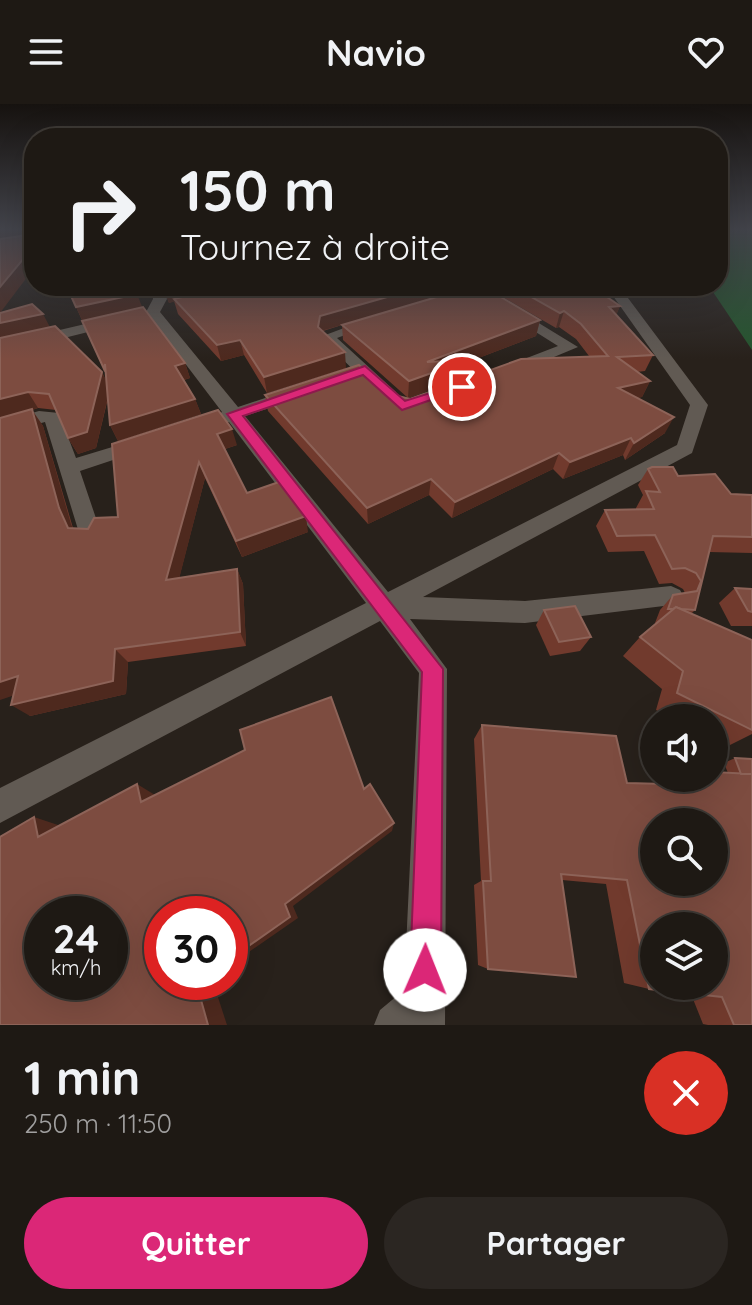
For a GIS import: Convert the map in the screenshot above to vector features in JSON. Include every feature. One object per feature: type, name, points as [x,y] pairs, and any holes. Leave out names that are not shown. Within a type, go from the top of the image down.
[{"type":"street","points":[[479,296],[570,347],[496,375]]},
{"type":"street","points":[[0,806],[685,449],[699,405],[621,296]]},
{"type":"street","points":[[0,349],[159,302],[234,414],[433,669],[415,1017]]},
{"type":"street","points":[[389,317],[327,335],[402,406]]},
{"type":"street","points":[[336,380],[365,370]]},
{"type":"street","points":[[204,424],[307,390]]},
{"type":"street","points":[[0,428],[39,416],[53,417],[91,536]]},
{"type":"street","points":[[70,467],[160,438]]},
{"type":"street","points":[[386,606],[525,612],[671,597]]},
{"type":"green space","points":[[728,273],[752,273],[752,350],[716,296],[728,296]]},
{"type":"building","points":[[0,273],[12,273],[0,287]]},
{"type":"building","points":[[71,296],[128,296],[76,307]]},
{"type":"building","points":[[186,296],[391,296],[320,316],[318,327],[345,352],[264,377],[240,340],[217,345],[174,299]]},
{"type":"building","points":[[440,296],[499,296],[540,320],[427,362],[468,360],[409,381],[342,325]]},
{"type":"building","points":[[530,296],[606,296],[620,306],[609,307],[653,355],[617,357],[650,381],[618,388],[674,417],[634,443],[631,438],[570,462],[559,453],[455,502],[431,479],[367,508],[265,395],[359,365],[390,394],[410,399],[521,359],[608,356],[581,324],[564,311],[560,313]]},
{"type":"building","points":[[32,304],[43,314],[0,323],[0,313]]},
{"type":"building","points":[[143,307],[185,363],[175,366],[195,399],[110,425],[105,364],[104,369],[82,321]]},
{"type":"building","points":[[55,326],[102,372],[87,432],[68,438],[49,394],[28,392],[0,399],[0,338]]},
{"type":"building","points":[[32,409],[59,508],[68,528],[88,529],[94,518],[118,517],[112,444],[218,410],[232,429],[217,434],[247,493],[279,482],[306,516],[236,541],[199,462],[166,580],[237,569],[240,632],[115,649],[113,681],[11,705],[18,676],[0,682],[0,418]]},
{"type":"building","points":[[673,467],[678,476],[715,474],[731,494],[752,495],[752,537],[713,536],[695,610],[668,609],[673,595],[697,591],[701,581],[696,573],[685,568],[672,569],[655,535],[617,536],[605,510],[654,509],[646,491],[660,492],[648,469]]},
{"type":"building","points":[[735,588],[752,589],[752,612],[748,611]]},
{"type":"building","points":[[575,606],[591,637],[559,642],[544,610]]},
{"type":"building","points":[[676,607],[752,640],[752,730],[728,718],[728,704],[699,704],[677,693],[683,671],[640,637]]},
{"type":"building","points":[[331,697],[364,789],[370,784],[394,823],[285,904],[290,917],[248,946],[248,896],[144,896],[144,1000],[201,1000],[208,1025],[0,1025],[0,837],[34,817],[38,837],[137,784],[141,802],[245,750],[240,730]]},
{"type":"building","points":[[482,725],[616,736],[627,783],[640,783],[640,792],[728,792],[728,773],[752,774],[752,1025],[734,1025],[723,1000],[728,1000],[728,912],[640,912],[640,944],[627,880],[561,874],[576,977],[488,969],[483,881],[491,881]]},
{"type":"building","points":[[735,758],[752,759],[752,774],[741,774]]},
{"type":"route","points":[[425,970],[433,669],[234,414],[365,370],[402,406],[408,407],[462,387]]}]
